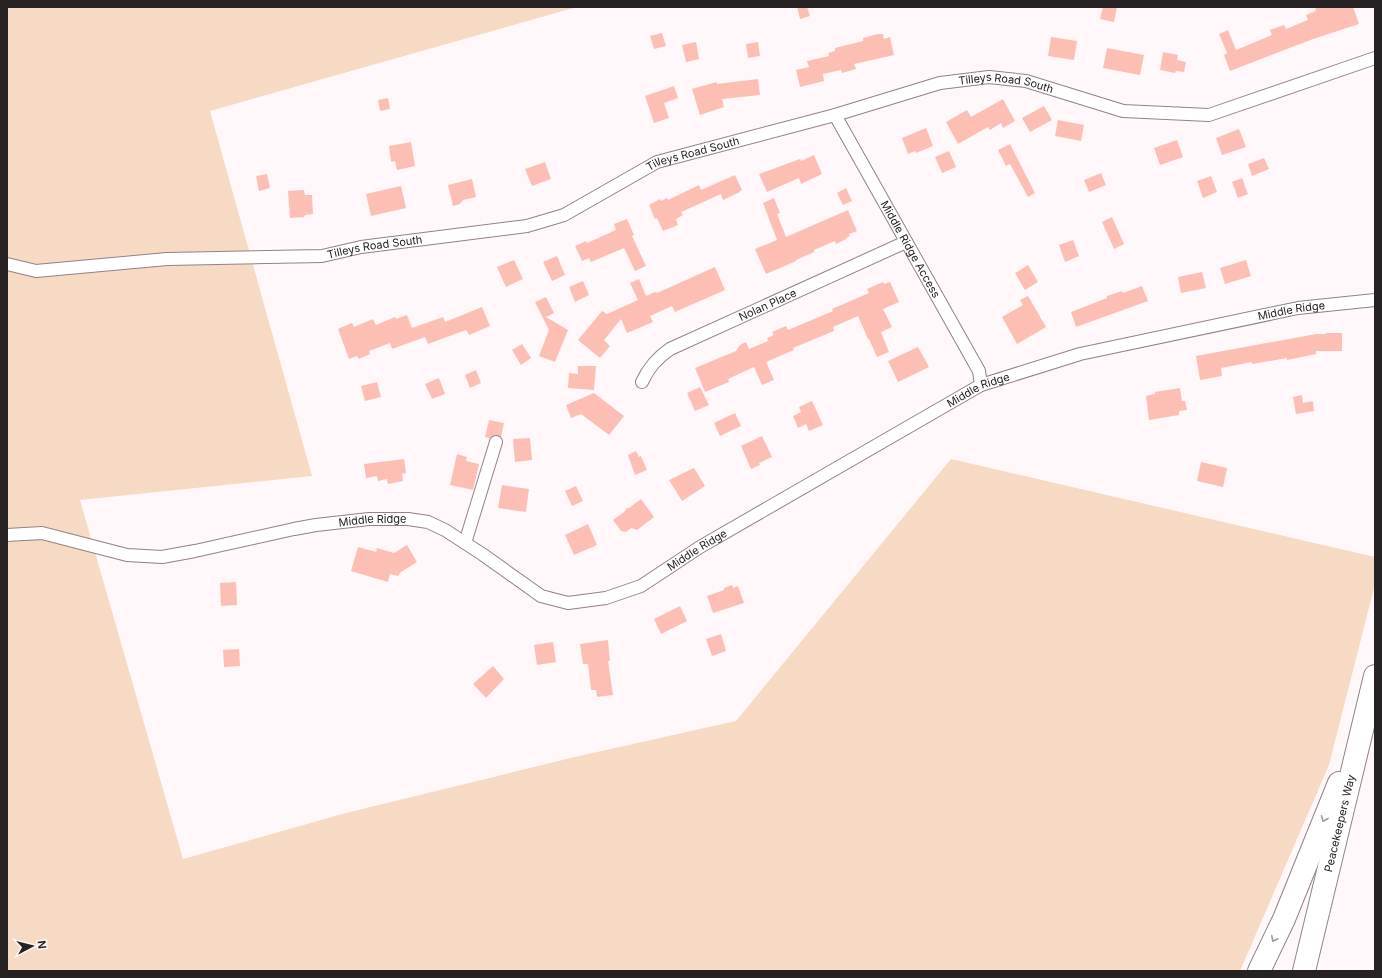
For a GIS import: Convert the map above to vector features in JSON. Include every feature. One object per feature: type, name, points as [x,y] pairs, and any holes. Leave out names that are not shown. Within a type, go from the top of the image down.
[{"type":"highway","name":"Peacekeepers Way","points":[[1304,971],[1375,676]]},
{"type":"highway","points":[[1259,971],[1284,919],[1365,718]]},
{"type":"highway","points":[[1313,971],[1323,896]]},
{"type":"street","name":"Tilleys Road South","points":[[7,264],[36,271],[167,259],[322,256],[361,247],[526,226],[564,215],[658,162],[835,115],[940,83],[989,78],[1026,81],[1123,111],[1208,115],[1375,58]]},
{"type":"street","name":"Middle Ridge Access","points":[[835,115],[979,371],[981,385]]},
{"type":"street","name":"Nolan Place","points":[[642,382],[651,366],[657,359],[670,349],[906,242]]},
{"type":"street","name":"Middle Ridge","points":[[7,535],[42,533],[127,555],[162,556],[195,551],[294,529],[354,520],[396,518],[428,522],[445,530],[541,596],[568,602],[606,598],[641,586],[700,547],[981,385],[1080,354],[1298,308],[1375,300]]},
{"type":"street","points":[[465,543],[496,442]]},
{"type":"shaded area","points":[[7,7],[577,7],[210,111],[312,476],[80,500],[183,859],[346,813],[579,756],[736,721],[951,459],[1375,557],[1375,584],[1329,765],[1240,971],[7,971]]},
{"type":"building","points":[[797,7],[807,7],[810,16],[800,19]]},
{"type":"building","points":[[1103,7],[1117,7],[1114,22],[1100,19]]},
{"type":"building","points":[[1315,7],[1353,7],[1359,24],[1313,39],[1230,71],[1224,55],[1227,53],[1219,34],[1228,30],[1236,50],[1272,35],[1270,30],[1284,25],[1286,29],[1308,20],[1306,15],[1316,11]]},
{"type":"building","points":[[662,33],[666,46],[654,49],[650,36]]},
{"type":"building","points":[[883,34],[884,39],[890,37],[894,55],[854,64],[856,69],[842,73],[841,70],[823,74],[824,81],[800,87],[796,70],[809,67],[807,61],[829,56],[828,53],[835,51],[835,48],[863,41],[863,38]]},
{"type":"building","points":[[1051,37],[1077,41],[1074,60],[1048,56]]},
{"type":"building","points":[[696,42],[699,59],[686,62],[682,45]]},
{"type":"building","points":[[758,42],[760,56],[748,58],[746,44]]},
{"type":"building","points":[[1107,48],[1144,55],[1140,75],[1103,68]]},
{"type":"building","points":[[1163,52],[1178,55],[1177,60],[1186,62],[1184,72],[1176,71],[1175,73],[1160,70]]},
{"type":"building","points":[[758,79],[760,95],[722,99],[724,107],[700,115],[692,89],[717,82],[717,84]]},
{"type":"building","points":[[674,86],[678,98],[664,103],[669,118],[654,123],[645,96]]},
{"type":"building","points":[[388,98],[390,109],[380,111],[378,100]]},
{"type":"building","points":[[1003,99],[1015,121],[1003,128],[1001,123],[990,130],[988,127],[958,144],[946,122],[967,110],[971,117]]},
{"type":"building","points":[[1044,106],[1052,120],[1030,132],[1022,118]]},
{"type":"building","points":[[1058,120],[1084,125],[1081,141],[1055,136]]},
{"type":"building","points":[[926,128],[933,146],[916,153],[915,151],[908,154],[902,138]]},
{"type":"building","points":[[1239,129],[1246,147],[1222,155],[1216,138]]},
{"type":"building","points":[[1177,140],[1183,157],[1160,165],[1154,148]]},
{"type":"building","points":[[411,142],[415,166],[397,170],[395,161],[391,162],[389,146]]},
{"type":"building","points":[[1010,144],[1035,193],[1028,197],[1010,164],[1006,166],[998,150]]},
{"type":"building","points":[[949,151],[956,167],[942,173],[935,157]]},
{"type":"building","points":[[814,155],[822,174],[801,184],[799,178],[767,192],[759,174],[800,159],[801,161]]},
{"type":"building","points":[[1264,158],[1269,169],[1252,176],[1248,164]]},
{"type":"building","points":[[545,162],[551,179],[532,186],[525,169]]},
{"type":"building","points":[[1101,173],[1106,185],[1089,192],[1084,180]]},
{"type":"building","points":[[267,174],[270,188],[259,191],[256,176]]},
{"type":"building","points":[[735,175],[742,190],[740,192],[723,200],[721,194],[681,212],[683,215],[676,219],[678,225],[663,231],[657,218],[655,219],[649,205],[660,199],[661,201],[667,198],[668,200],[699,185],[701,190]]},
{"type":"building","points":[[1211,176],[1217,192],[1203,198],[1197,181]]},
{"type":"building","points":[[1242,178],[1248,194],[1238,198],[1232,182]]},
{"type":"building","points":[[472,179],[476,197],[463,200],[460,204],[453,206],[448,185]]},
{"type":"building","points":[[401,186],[406,208],[371,216],[366,194]]},
{"type":"building","points":[[846,188],[852,201],[843,205],[837,193]]},
{"type":"building","points":[[304,190],[305,195],[312,195],[313,214],[305,215],[304,217],[290,218],[288,191]]},
{"type":"building","points":[[774,198],[780,213],[777,214],[786,237],[848,210],[857,231],[849,234],[850,236],[836,244],[835,241],[814,250],[814,252],[796,261],[766,274],[755,249],[777,240],[763,203]]},
{"type":"building","points":[[1112,217],[1124,244],[1114,249],[1102,222]]},
{"type":"building","points":[[627,219],[634,235],[632,236],[646,266],[635,271],[624,248],[591,262],[589,258],[582,261],[575,246],[586,241],[587,243],[616,230],[614,224]]},
{"type":"building","points":[[1073,240],[1079,256],[1065,262],[1059,245]]},
{"type":"building","points":[[557,256],[565,275],[552,281],[543,262]]},
{"type":"building","points":[[514,260],[523,279],[506,287],[497,267]]},
{"type":"building","points":[[1246,260],[1251,276],[1225,284],[1220,268]]},
{"type":"building","points":[[1028,265],[1038,282],[1025,290],[1015,273]]},
{"type":"building","points":[[715,267],[725,290],[675,312],[672,306],[650,316],[653,322],[627,333],[621,319],[604,340],[610,346],[600,358],[578,340],[602,311],[607,314],[638,300],[630,283],[639,279],[646,296],[655,292],[657,293]]},
{"type":"building","points":[[1202,272],[1206,288],[1181,293],[1178,277]]},
{"type":"building","points":[[583,281],[589,295],[575,302],[569,287]]},
{"type":"building","points":[[883,282],[884,284],[890,282],[899,302],[883,309],[892,327],[881,332],[889,352],[877,357],[858,316],[833,327],[834,331],[793,348],[794,350],[766,362],[774,380],[762,385],[754,367],[728,379],[729,382],[705,392],[695,368],[736,351],[740,345],[746,342],[749,349],[768,341],[767,338],[774,335],[772,332],[786,326],[788,330],[833,311],[832,309],[869,293],[867,289]]},
{"type":"building","points":[[1142,286],[1148,301],[1076,327],[1071,312],[1107,298],[1107,296],[1122,291],[1123,293]]},
{"type":"building","points":[[1028,296],[1046,327],[1017,344],[1002,317],[1023,305],[1020,300]]},
{"type":"building","points":[[546,297],[554,313],[546,317],[568,330],[555,362],[539,356],[549,330],[535,302]]},
{"type":"building","points":[[482,307],[490,326],[469,335],[466,330],[428,344],[425,337],[392,349],[390,343],[369,351],[370,354],[359,359],[357,356],[349,359],[338,329],[352,323],[354,327],[373,319],[376,325],[395,317],[396,319],[407,315],[412,328],[443,317],[445,322]]},
{"type":"building","points":[[1326,333],[1342,333],[1342,351],[1316,351],[1316,354],[1287,360],[1287,358],[1252,364],[1252,362],[1221,368],[1222,376],[1200,380],[1196,356]]},
{"type":"building","points":[[522,344],[531,358],[521,365],[512,350]]},
{"type":"building","points":[[918,347],[929,367],[898,382],[888,361]]},
{"type":"building","points":[[578,366],[596,366],[594,390],[568,388],[569,373],[578,374]]},
{"type":"building","points":[[476,370],[481,383],[470,388],[465,375]]},
{"type":"building","points":[[439,378],[445,394],[432,399],[425,384]]},
{"type":"building","points":[[377,382],[381,397],[365,401],[361,386]]},
{"type":"building","points":[[700,387],[709,405],[695,411],[687,393]]},
{"type":"building","points":[[1180,388],[1182,401],[1185,401],[1187,410],[1179,411],[1179,415],[1149,420],[1146,396],[1155,394],[1155,392]]},
{"type":"building","points":[[594,393],[624,416],[609,435],[581,414],[571,418],[566,405]]},
{"type":"building","points":[[1302,395],[1303,403],[1313,401],[1314,411],[1296,414],[1293,397]]},
{"type":"building","points":[[812,401],[823,425],[809,431],[806,424],[798,428],[793,416],[801,412],[799,407]]},
{"type":"building","points":[[735,413],[741,426],[720,436],[714,423]]},
{"type":"building","points":[[489,420],[504,423],[501,437],[495,435],[490,438],[485,437]]},
{"type":"building","points":[[762,436],[772,457],[759,463],[760,465],[751,469],[741,446]]},
{"type":"building","points":[[530,438],[532,460],[515,462],[513,439]]},
{"type":"building","points":[[636,451],[639,457],[641,456],[647,470],[635,475],[628,455]]},
{"type":"building","points":[[457,454],[467,457],[466,461],[479,464],[473,490],[450,485]]},
{"type":"building","points":[[404,459],[406,473],[402,474],[403,481],[388,484],[387,479],[378,481],[377,476],[366,478],[364,464]]},
{"type":"building","points":[[1201,462],[1227,468],[1223,487],[1197,481]]},
{"type":"building","points":[[694,468],[705,486],[682,501],[669,480]]},
{"type":"building","points":[[502,485],[529,489],[526,512],[498,508]]},
{"type":"building","points":[[576,486],[583,501],[572,506],[565,491]]},
{"type":"building","points":[[641,499],[654,517],[637,530],[631,528],[626,532],[621,531],[613,520]]},
{"type":"building","points":[[588,524],[597,545],[574,555],[565,535]]},
{"type":"building","points":[[407,545],[417,562],[401,572],[398,576],[390,574],[388,582],[351,571],[358,547],[376,552],[377,548],[394,553]]},
{"type":"building","points":[[236,582],[237,605],[221,606],[220,583]]},
{"type":"building","points":[[732,585],[733,588],[738,586],[744,603],[713,613],[707,596],[724,590],[724,588]]},
{"type":"building","points":[[680,606],[687,621],[661,634],[654,619]]},
{"type":"building","points":[[721,634],[726,651],[712,656],[706,639]]},
{"type":"building","points":[[608,640],[610,661],[608,661],[613,695],[597,697],[596,690],[591,690],[588,664],[583,664],[580,644]]},
{"type":"building","points":[[553,642],[556,662],[537,665],[534,645]]},
{"type":"building","points":[[239,649],[240,666],[224,667],[223,650]]},
{"type":"building","points":[[493,666],[504,679],[486,698],[473,684]]}]
